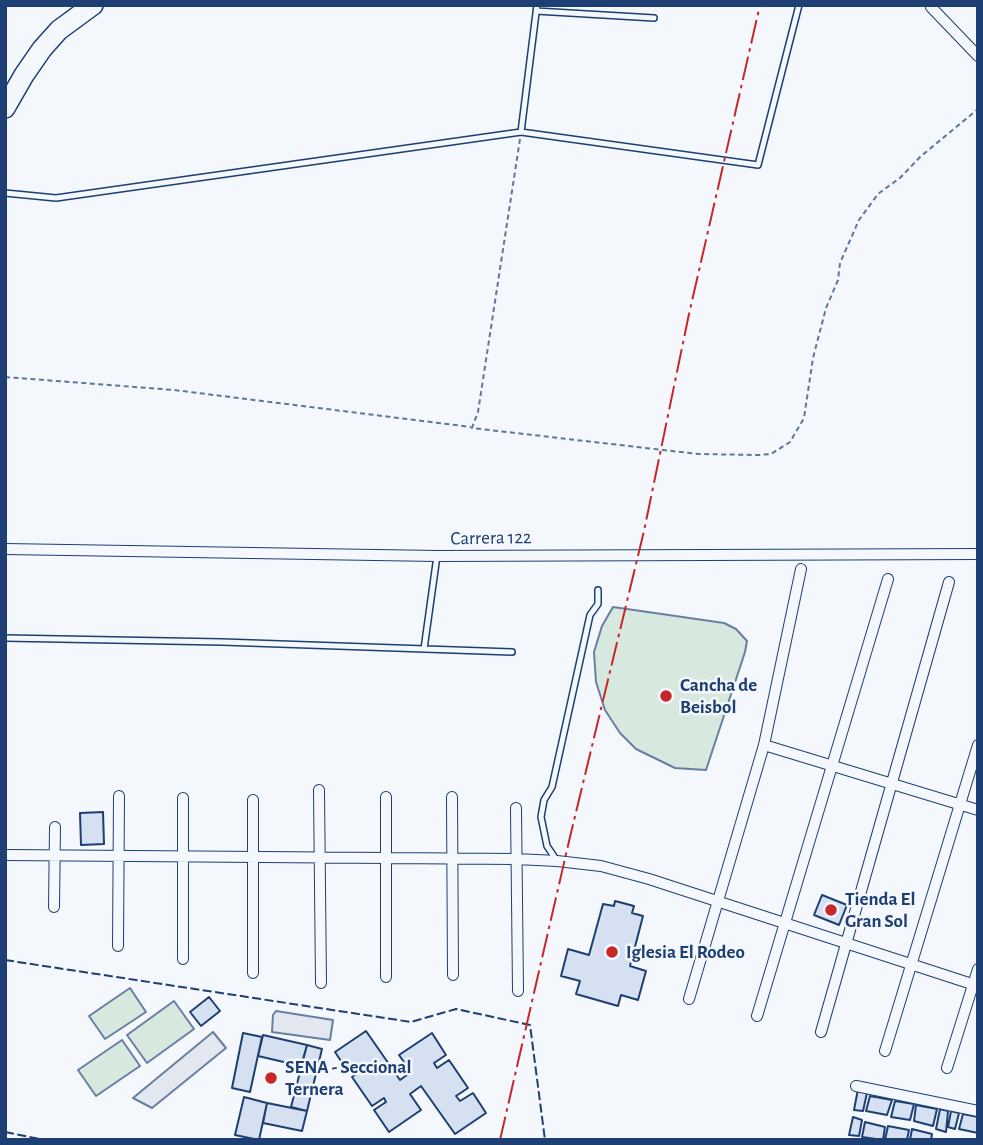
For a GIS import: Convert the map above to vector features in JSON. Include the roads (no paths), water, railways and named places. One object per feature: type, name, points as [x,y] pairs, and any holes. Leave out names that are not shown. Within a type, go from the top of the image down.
[{"type":"highway","points":[[5,108],[42,49],[59,30],[93,5]]},
{"type":"street","points":[[932,5],[931,7],[975,48]]},
{"type":"street","name":"Carrera 122","points":[[5,549],[437,556],[978,554]]},
{"type":"street","points":[[690,999],[764,745],[801,569]]},
{"type":"street","points":[[757,1016],[888,579]]},
{"type":"street","points":[[821,1032],[949,582]]},
{"type":"street","points":[[764,745],[978,810]]},
{"type":"street","points":[[885,1051],[978,745]]},
{"type":"street","points":[[319,790],[321,983]]},
{"type":"street","points":[[118,946],[119,796]]},
{"type":"street","points":[[386,797],[386,977]]},
{"type":"street","points":[[452,797],[450,859],[453,975]]},
{"type":"street","points":[[183,798],[183,959]]},
{"type":"street","points":[[253,800],[253,973]]},
{"type":"street","points":[[516,808],[518,991]]},
{"type":"street","points":[[54,907],[55,827]]},
{"type":"street","points":[[5,855],[516,859],[601,866],[718,901],[975,985]]},
{"type":"street","points":[[947,1068],[978,970]]},
{"type":"street","points":[[856,1086],[978,1111]]},
{"type":"lane","points":[[5,192],[56,198],[521,132],[758,165],[799,5]]},
{"type":"lane","points":[[521,132],[536,8],[654,18]]},
{"type":"lane","points":[[424,649],[437,556]]},
{"type":"lane","points":[[557,861],[547,846],[541,817],[544,800],[552,787],[590,615],[598,604],[598,590]]},
{"type":"lane","points":[[5,638],[512,652]]},
{"type":"place","name":"Cancha de Beisbol","points":[[666,696]]},
{"type":"place","name":"Tienda El Gran Sol","points":[[831,910]]},
{"type":"place","name":"Iglesia El Rodeo","points":[[612,952]]},
{"type":"place","name":"SENA - Seccional Ternera","points":[[271,1078]]}]
